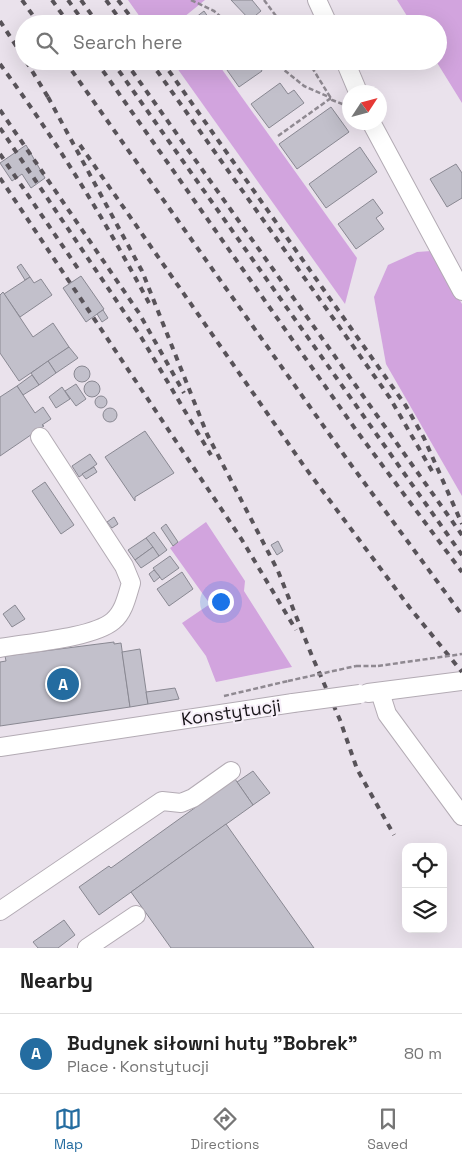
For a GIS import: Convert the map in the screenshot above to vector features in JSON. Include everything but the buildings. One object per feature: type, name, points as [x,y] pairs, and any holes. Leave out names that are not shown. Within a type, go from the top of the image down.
[{"type":"street","points":[[317,0],[324,15]]},
{"type":"street","points":[[349,70],[355,85]]},
{"type":"street","points":[[375,130],[462,291]]},
{"type":"street","points":[[0,648],[88,632],[112,622],[122,609],[131,583],[124,566],[40,437]]},
{"type":"street","name":"Konstytucji","points":[[0,747],[293,703],[462,681]]},
{"type":"street","points":[[380,692],[387,714],[462,816]]},
{"type":"street","points":[[0,912],[162,800],[182,803],[193,798],[231,771]]},
{"type":"street","points":[[87,948],[136,915]]},
{"type":"path","points":[[191,0],[219,15]]},
{"type":"path","points":[[264,0],[275,15]]},
{"type":"path","points":[[284,70],[304,86],[342,103]]},
{"type":"path","points":[[314,70],[331,98]]},
{"type":"path","points":[[278,136],[331,98]]},
{"type":"path","points":[[288,681],[356,666],[378,666],[462,654]]},
{"type":"shaded area","points":[[128,0],[205,0],[186,15],[139,15]]},
{"type":"shaded area","points":[[397,0],[462,0],[462,103],[442,70],[447,70],[447,15],[406,15]]},
{"type":"shaded area","points":[[178,70],[222,70],[357,258],[345,304]]},
{"type":"shaded area","points":[[431,251],[462,304],[462,496],[386,364],[374,297],[388,265],[417,252]]},
{"type":"shaded area","points":[[206,522],[245,581],[244,591],[292,667],[216,682],[206,656],[182,623],[210,604],[170,548]]},
{"type":"railway","points":[[22,0],[33,15]]},
{"type":"railway","points":[[52,0],[63,15]]},
{"type":"railway","points":[[68,0],[79,15]]},
{"type":"railway","points":[[81,0],[92,15]]},
{"type":"railway","points":[[106,0],[117,15]]},
{"type":"railway","points":[[118,0],[129,15]]},
{"type":"railway","points":[[0,21],[15,44]]},
{"type":"railway","points":[[0,64],[41,122],[79,181],[149,303]]},
{"type":"railway","points":[[31,70],[51,102]]},
{"type":"railway","points":[[71,70],[349,462],[462,615]]},
{"type":"railway","points":[[102,70],[356,430],[462,572]]},
{"type":"railway","points":[[118,70],[462,555]]},
{"type":"railway","points":[[131,70],[462,535]]},
{"type":"railway","points":[[156,70],[390,398],[432,471]]},
{"type":"railway","points":[[168,70],[406,406],[424,438],[462,524]]},
{"type":"railway","points":[[48,97],[142,271],[207,434],[278,571],[340,720],[357,769],[394,835]]},
{"type":"railway","points":[[0,110],[139,313],[184,393]]},
{"type":"railway","points":[[0,128],[141,337],[211,455]]},
{"type":"railway","points":[[80,145],[304,466],[410,608],[462,672]]},
{"type":"railway","points":[[0,154],[79,270]]},
{"type":"railway","points":[[0,178],[242,540],[296,630]]},
{"type":"place","name":"Budynek siłowni huty \"Bobrek\"","points":[[63,684]]}]
